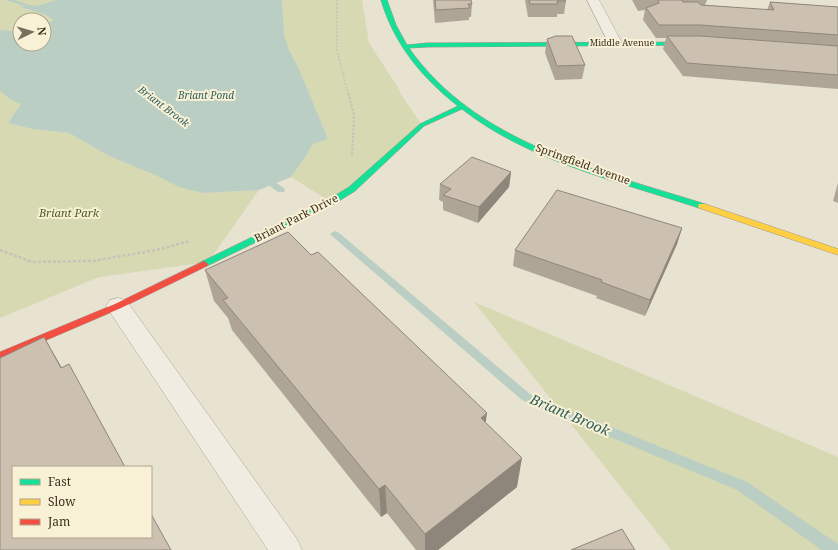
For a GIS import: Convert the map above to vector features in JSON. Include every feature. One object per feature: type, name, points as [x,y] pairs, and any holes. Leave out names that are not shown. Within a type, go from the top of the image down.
[{"type":"street","name":"Springfield Avenue","points":[[384,0],[387,15],[405,47],[414,62],[430,80],[460,107],[501,131],[552,155],[838,252]]},
{"type":"street","points":[[593,0],[614,43]]},
{"type":"street","name":"Middle Avenue","points":[[405,47],[427,45],[704,43]]},
{"type":"street","name":"Briant Park Drive","points":[[0,356],[118,306],[331,202],[352,189],[422,125],[460,107]]},
{"type":"street","points":[[118,306],[286,550]]},
{"type":"path","points":[[337,0],[337,50],[354,114],[351,154],[352,160]]},
{"type":"path","points":[[0,250],[32,262],[94,261],[156,250],[194,240]]},
{"type":"green space","points":[[0,0],[55,0],[40,5],[21,7],[37,12],[12,12],[12,31],[0,30]]},
{"type":"green space","points":[[282,0],[362,0],[369,43],[422,125],[331,202],[291,177],[313,144],[328,139],[300,71],[289,50],[284,34]]},
{"type":"green space","name":"Briant Park","points":[[0,91],[11,100],[22,104],[8,123],[32,129],[69,133],[109,156],[180,187],[203,193],[259,190],[208,262],[99,277],[0,318]]},
{"type":"green space","points":[[474,302],[838,457],[838,550],[671,550]]},
{"type":"water","name":"Briant Pond","points":[[55,0],[282,0],[284,34],[289,50],[300,71],[328,139],[313,144],[291,177],[259,190],[203,193],[179,187],[155,175],[109,156],[69,133],[32,129],[8,123],[21,104],[11,100],[0,91],[0,30],[12,31],[12,52],[52,52],[52,12],[36,12],[20,7],[40,5]]},
{"type":"building","points":[[435,0],[471,0],[472,4],[468,4],[470,8],[436,10]]},
{"type":"building","points":[[529,0],[566,1],[557,1],[558,4],[530,4]]},
{"type":"building","points":[[658,0],[682,0],[683,2],[698,2],[701,5],[774,10],[770,2],[838,7],[838,35],[700,25],[659,25],[646,8],[659,3]]},
{"type":"building","points":[[556,36],[572,36],[585,65],[557,66],[547,39]]},
{"type":"building","points":[[667,36],[700,36],[838,46],[838,75],[687,63]]},
{"type":"building","points":[[472,157],[511,172],[479,207],[443,195],[451,189],[440,184]]},
{"type":"building","points":[[557,190],[682,228],[650,300],[601,282],[602,280],[515,250]]},
{"type":"building","points":[[288,232],[311,255],[318,252],[487,413],[481,418],[522,458],[425,534],[385,485],[379,489],[223,300],[228,298],[205,270]]},
{"type":"building","points":[[44,337],[61,368],[69,364],[124,466],[12,466],[12,538],[152,538],[152,516],[171,550],[0,550],[0,358]]},
{"type":"building","points":[[622,529],[635,550],[571,550]]},
{"type":"waterway","name":"Briant Brook","points":[[9,0],[41,10]]},
{"type":"waterway","name":"Briant Brook","points":[[263,177],[281,190]]},
{"type":"waterway","name":"Briant Brook","points":[[335,234],[526,397],[742,486],[834,550]]},
{"type":"traffic: fast","points":[[384,0],[389,17],[406,48],[416,62],[443,91],[475,116],[510,136],[547,154],[625,182],[702,206]]},
{"type":"traffic: fast","points":[[405,47],[427,45],[696,43]]},
{"type":"traffic: fast","points":[[204,264],[331,202],[352,189],[422,125],[460,107]]},
{"type":"traffic: slow","points":[[702,206],[838,252]]},
{"type":"traffic: jam","points":[[0,356],[118,306],[204,264]]}]
